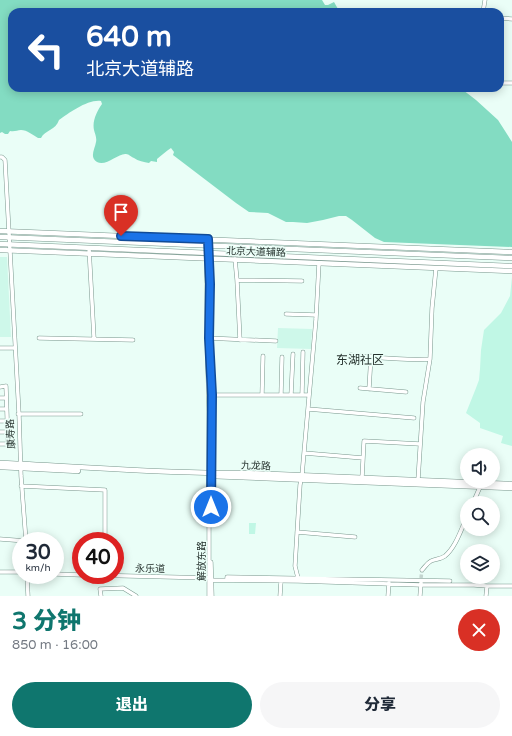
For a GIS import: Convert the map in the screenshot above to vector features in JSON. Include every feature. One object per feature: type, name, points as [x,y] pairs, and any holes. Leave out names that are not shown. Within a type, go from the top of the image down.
[{"type":"main road","name":"北京大道辅路","points":[[0,231],[512,252]]},
{"type":"main road","points":[[0,237],[512,258]]},
{"type":"main road","points":[[0,244],[207,256],[512,266]]},
{"type":"main road","name":"北京大道辅路","points":[[0,250],[207,256],[235,259],[512,271]]},
{"type":"main road","name":"九龙路","points":[[0,463],[20,466]]},
{"type":"main road","name":"九龙路","points":[[0,467],[75,467],[210,475],[460,486]]},
{"type":"main road","name":"九龙路","points":[[301,478],[362,478],[512,484]]},
{"type":"main road","name":"九龙路","points":[[500,488],[512,488]]},
{"type":"street","name":"康寿路","points":[[0,157],[5,160],[15,348],[18,444],[24,532]]},
{"type":"street","name":"解放东路","points":[[207,239],[210,395],[210,596]]},
{"type":"street","points":[[89,248],[94,338]]},
{"type":"street","points":[[235,259],[240,340]]},
{"type":"street","points":[[298,579],[295,566],[300,485],[308,409],[319,263]]},
{"type":"street","points":[[418,480],[423,402],[430,359],[432,308],[436,268]]},
{"type":"street","points":[[237,280],[302,281]]},
{"type":"street","points":[[286,314],[316,315]]},
{"type":"street","points":[[39,338],[133,340]]},
{"type":"street","points":[[208,338],[276,341]]},
{"type":"street","points":[[0,348],[15,348]]},
{"type":"street","points":[[302,395],[303,352]]},
{"type":"street","points":[[291,395],[293,354]]},
{"type":"street","points":[[350,355],[421,360],[430,359]]},
{"type":"street","points":[[262,395],[263,356]]},
{"type":"street","points":[[369,389],[372,356]]},
{"type":"street","points":[[281,395],[282,357]]},
{"type":"street","points":[[0,386],[6,386],[9,444],[0,444]]},
{"type":"street","points":[[360,388],[406,392]]},
{"type":"street","points":[[210,395],[309,395]]},
{"type":"street","points":[[0,398],[6,398]]},
{"type":"street","points":[[0,409],[7,409]]},
{"type":"street","points":[[308,409],[414,418]]},
{"type":"street","points":[[18,414],[81,414]]},
{"type":"street","points":[[0,421],[7,421]]},
{"type":"street","points":[[0,432],[8,432]]},
{"type":"street","points":[[362,478],[364,441],[420,444]]},
{"type":"street","points":[[304,453],[363,458]]},
{"type":"street","points":[[21,486],[105,490],[105,532]]},
{"type":"street","points":[[297,532],[355,537]]},
{"type":"street","points":[[422,570],[429,562],[441,558],[448,553],[454,546],[460,533]]},
{"type":"street","points":[[0,539],[12,540]]},
{"type":"street","points":[[0,571],[12,571]]},
{"type":"street","name":"永乐道","points":[[124,574],[210,578]]},
{"type":"street","name":"永乐道","points":[[124,576],[210,578]]},
{"type":"street","points":[[227,580],[227,577],[389,584],[512,586]]},
{"type":"street","points":[[210,578],[227,580],[281,581],[298,579],[421,579],[450,581]]},
{"type":"street","points":[[388,596],[390,579]]},
{"type":"street","points":[[420,596],[421,579]]},
{"type":"street","points":[[280,596],[281,581]]},
{"type":"street","points":[[27,584],[28,596]]},
{"type":"street","points":[[486,596],[487,586]]},
{"type":"street","points":[[101,596],[100,589],[123,588],[136,596]]},
{"type":"shaded area","points":[[0,257],[7,257],[11,337],[0,337]]},
{"type":"shaded area","points":[[512,277],[512,446],[501,443],[503,436],[480,428],[480,423],[466,413],[479,380],[484,330],[501,313],[510,296]]},
{"type":"shaded area","points":[[278,328],[312,329],[311,349],[277,348]]},
{"type":"shaded area","points":[[249,523],[256,523],[255,534],[249,534]]},
{"type":"green space","points":[[0,0],[322,0],[325,5],[334,2],[337,8],[8,8],[8,92],[466,92],[498,120],[512,142],[512,247],[384,242],[375,238],[346,216],[339,216],[307,223],[286,222],[268,213],[249,212],[173,155],[174,152],[171,148],[157,159],[157,162],[143,162],[128,154],[123,154],[104,163],[97,162],[93,158],[96,140],[94,120],[102,104],[101,101],[90,102],[73,110],[59,120],[55,126],[41,138],[38,138],[23,130],[10,131],[8,134],[2,132],[0,133]]},
{"type":"tunnel","points":[[10,444],[15,444]]},
{"type":"tunnel","points":[[421,578],[422,570]]},
{"type":"district","name":"东湖社区","points":[[360,360]]},
{"type":"route","points":[[121,236],[208,239],[210,284],[209,338],[212,395],[211,507]]}]
